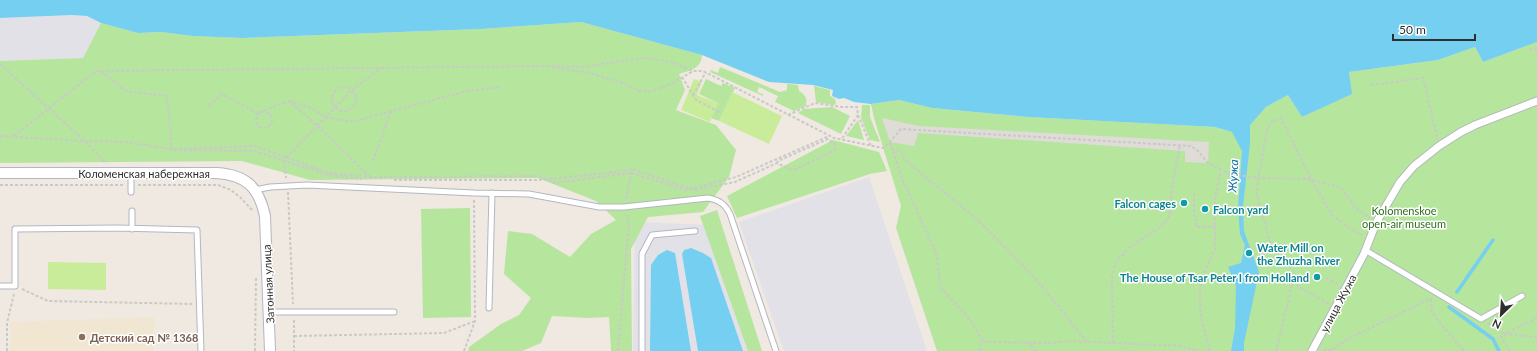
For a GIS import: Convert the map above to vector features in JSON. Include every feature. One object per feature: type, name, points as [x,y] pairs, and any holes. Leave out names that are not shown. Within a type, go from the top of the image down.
[{"type":"street","name":"улица Жужа","points":[[1313,350],[1365,252],[1376,223],[1400,182],[1414,166],[1439,146],[1461,132],[1537,101]]},
{"type":"street","name":"Коломенская набережная","points":[[0,174],[228,174],[243,180],[255,190]]},
{"type":"street","name":"Затонная улица","points":[[255,190],[261,201],[265,216],[270,312],[270,351]]},
{"type":"lane","points":[[131,173],[131,192]]},
{"type":"lane","points":[[255,190],[270,187],[307,185],[474,193],[529,194],[599,207],[624,207],[708,198],[716,200],[722,203],[730,214],[776,351]]},
{"type":"lane","points":[[489,308],[492,193]]},
{"type":"lane","points":[[132,211],[132,229]]},
{"type":"lane","points":[[0,286],[15,286],[14,229],[197,230],[201,351]]},
{"type":"lane","points":[[642,351],[642,254],[652,235],[695,231]]},
{"type":"lane","points":[[1365,252],[1481,319],[1522,296]]},
{"type":"lane","points":[[270,312],[394,312]]},
{"type":"path","points":[[1529,50],[1537,48]]},
{"type":"path","points":[[14,136],[96,71],[549,66],[580,67],[645,58],[671,62],[693,71],[706,72],[829,136],[841,140],[882,148],[890,142],[901,129],[1191,146],[1198,151],[1208,163],[1230,174],[1258,178],[1311,179],[1341,188],[1357,209],[1376,223]]},
{"type":"path","points":[[0,64],[85,141],[108,165]]},
{"type":"path","points":[[549,66],[589,73],[623,83],[640,91],[652,91],[671,84],[693,71]]},
{"type":"path","points":[[294,351],[285,159],[352,90],[381,68]]},
{"type":"path","points":[[101,71],[126,90],[167,96],[172,149]]},
{"type":"path","points":[[693,95],[706,72]]},
{"type":"path","points":[[682,77],[696,100],[719,112]]},
{"type":"path","points":[[1371,85],[1423,78],[1439,146]]},
{"type":"path","points":[[344,87],[352,90],[356,96],[353,107],[346,111],[336,108],[332,97],[336,90],[344,87]]},
{"type":"path","points":[[209,106],[222,94],[257,113],[289,102],[309,107],[326,117],[344,121],[355,120],[467,91],[499,87]]},
{"type":"path","points":[[289,102],[318,126],[374,180]]},
{"type":"path","points":[[788,115],[815,103],[842,107],[857,107],[858,115],[871,146]]},
{"type":"path","points":[[373,161],[391,111]]},
{"type":"path","points":[[262,112],[270,114],[272,119],[271,124],[264,128],[257,125],[256,120],[258,115],[262,112]]},
{"type":"path","points":[[841,140],[858,115]]},
{"type":"path","points":[[1273,252],[1256,192],[1267,129],[1272,122],[1281,118],[1311,179],[1332,215],[1349,228],[1370,238]]},
{"type":"path","points":[[0,136],[125,142],[176,150],[254,151],[329,173],[371,177],[539,176],[555,183],[631,173],[686,190],[736,177],[829,136]]},
{"type":"path","points":[[172,149],[255,146],[328,175],[374,180],[547,179],[632,169],[695,190],[735,182],[828,139],[835,144],[834,151],[793,170],[788,169],[778,163]]},
{"type":"path","points":[[890,142],[902,178],[936,253],[941,288],[968,318],[984,342]]},
{"type":"path","points":[[1113,343],[1112,276],[1116,262],[1130,247],[1159,228],[1169,217],[1173,180],[1180,145]]},
{"type":"path","points":[[892,149],[901,151],[906,160],[980,222],[1036,279],[1087,342]]},
{"type":"path","points":[[618,351],[628,222],[624,207],[632,169]]},
{"type":"path","points":[[1210,351],[1202,323],[1200,287],[1204,273],[1215,249],[1215,198],[1221,170]]},
{"type":"path","points":[[464,351],[475,321],[474,180]]},
{"type":"path","points":[[0,185],[218,185],[231,190],[241,198],[253,212]]},
{"type":"path","points":[[1194,194],[1194,214],[1196,227],[1214,227]]},
{"type":"path","points":[[1257,250],[1273,252],[1285,257],[1290,264],[1293,281],[1276,351]]},
{"type":"path","points":[[1257,256],[1273,252]]},
{"type":"path","points":[[255,351],[256,275]]},
{"type":"path","points":[[1326,278],[1347,288]]},
{"type":"path","points":[[1293,281],[1299,287],[1335,307]]},
{"type":"path","points":[[7,351],[7,323],[15,286],[48,301],[200,304]]},
{"type":"path","points":[[1313,350],[1333,350],[1348,339],[1431,299],[1436,292]]},
{"type":"path","points":[[1431,299],[1432,312],[1464,351]]},
{"type":"path","points":[[1510,351],[1501,336],[1537,318]]},
{"type":"path","points":[[1481,319],[1504,334],[1537,337]]},
{"type":"path","points":[[294,336],[444,333],[475,321]]},
{"type":"path","points":[[980,351],[980,346],[984,342],[1047,343],[1072,341],[1182,346],[1198,351]]},
{"type":"path","points":[[1027,342],[1036,351]]},
{"type":"shaded area","points":[[72,15],[87,16],[101,23],[83,58],[0,61],[0,18]]},
{"type":"shaded area","points":[[882,118],[919,126],[1209,142],[1208,163],[1185,162],[1185,151],[918,133],[914,146],[890,142]]},
{"type":"shaded area","points":[[869,177],[927,351],[784,351],[739,222]]},
{"type":"shaded area","points":[[635,222],[716,225],[757,351],[633,351]]},
{"type":"shaded area","name":"Детский сад № 1368","points":[[154,317],[153,351],[10,351],[10,322]]},
{"type":"green space","points":[[581,22],[702,55],[700,63],[695,68],[679,74],[685,90],[676,110],[716,125],[736,150],[729,177],[703,212],[648,217],[631,249],[632,351],[611,351],[609,317],[587,318],[552,316],[541,343],[522,351],[468,351],[469,347],[501,324],[519,315],[531,298],[504,274],[508,231],[532,234],[570,257],[591,234],[616,220],[596,201],[538,178],[310,180],[242,161],[0,163],[0,61],[83,58],[101,23],[138,33],[161,32],[192,36],[242,38],[481,29]]},
{"type":"green space","name":"Kolomenskoe open-air museum","points":[[1537,42],[1537,351],[937,351],[896,228],[901,206],[871,104],[899,100],[932,108],[1028,117],[1215,127],[1232,132],[1249,125],[1266,107],[1288,95],[1302,117],[1351,94],[1349,72],[1438,60],[1475,47],[1483,62]]},
{"type":"green space","points":[[720,67],[780,92],[787,90],[787,84],[798,85],[799,91],[806,97],[806,106],[794,111],[775,102],[778,96],[759,87],[757,92],[763,94],[763,96],[710,72],[711,70],[718,73]]},
{"type":"green space","points":[[694,79],[702,82],[697,95],[718,103],[710,122],[681,110]]},
{"type":"green space","points":[[706,79],[721,86],[723,83],[735,88],[719,121],[711,118],[718,103],[699,94]]},
{"type":"green space","points":[[814,86],[830,90],[830,96],[835,99],[836,104],[816,102]]},
{"type":"green space","points":[[732,92],[782,116],[769,144],[719,121]]},
{"type":"green space","points":[[862,105],[870,105],[870,117],[880,142],[870,140],[861,118]]},
{"type":"green space","points":[[832,107],[850,116],[841,134],[798,113],[804,109]]},
{"type":"green space","points":[[858,120],[864,140],[846,136]]},
{"type":"green space","points":[[833,140],[879,152],[887,171],[870,174],[737,218],[727,196]]},
{"type":"green space","points":[[470,208],[471,317],[423,318],[421,209]]},
{"type":"green space","points":[[717,210],[762,351],[748,351],[700,216]]},
{"type":"green space","points":[[48,262],[106,263],[106,290],[48,289]]},
{"type":"water","points":[[0,0],[1537,0],[1537,42],[1483,62],[1475,47],[1438,60],[1349,72],[1352,94],[1302,117],[1288,95],[1266,107],[1250,125],[1250,143],[1243,207],[1244,231],[1259,272],[1244,343],[1244,351],[1231,351],[1235,328],[1236,286],[1228,267],[1241,263],[1245,245],[1240,234],[1238,207],[1242,151],[1232,132],[1215,127],[1028,117],[932,108],[899,100],[871,104],[854,102],[844,98],[839,99],[832,96],[833,90],[813,85],[769,82],[702,55],[581,22],[481,29],[242,38],[192,36],[161,32],[138,33],[101,23],[87,16],[72,15],[0,18]]},
{"type":"water","points":[[691,248],[711,258],[743,351],[698,351],[682,254],[684,250]]},
{"type":"water","points":[[667,250],[675,253],[691,351],[650,351],[651,265],[658,255]]},
{"type":"waterway","points":[[1457,292],[1493,240]]},
{"type":"waterway","points":[[1449,307],[1493,339],[1499,351]]},
{"type":"place","name":"Falcon cages","points":[[1184,203]]},
{"type":"place","name":"Falcon yard","points":[[1205,209]]},
{"type":"place","name":"Water Mill on the Zhuzha River","points":[[1249,253]]},
{"type":"place","name":"The House of Tsar Peter I from Holland","points":[[1317,277]]},
{"type":"place","name":"Детский сад № 1368","points":[[82,337]]},
{"type":"water label","name":"Жужа","points":[[1233,176]]}]
